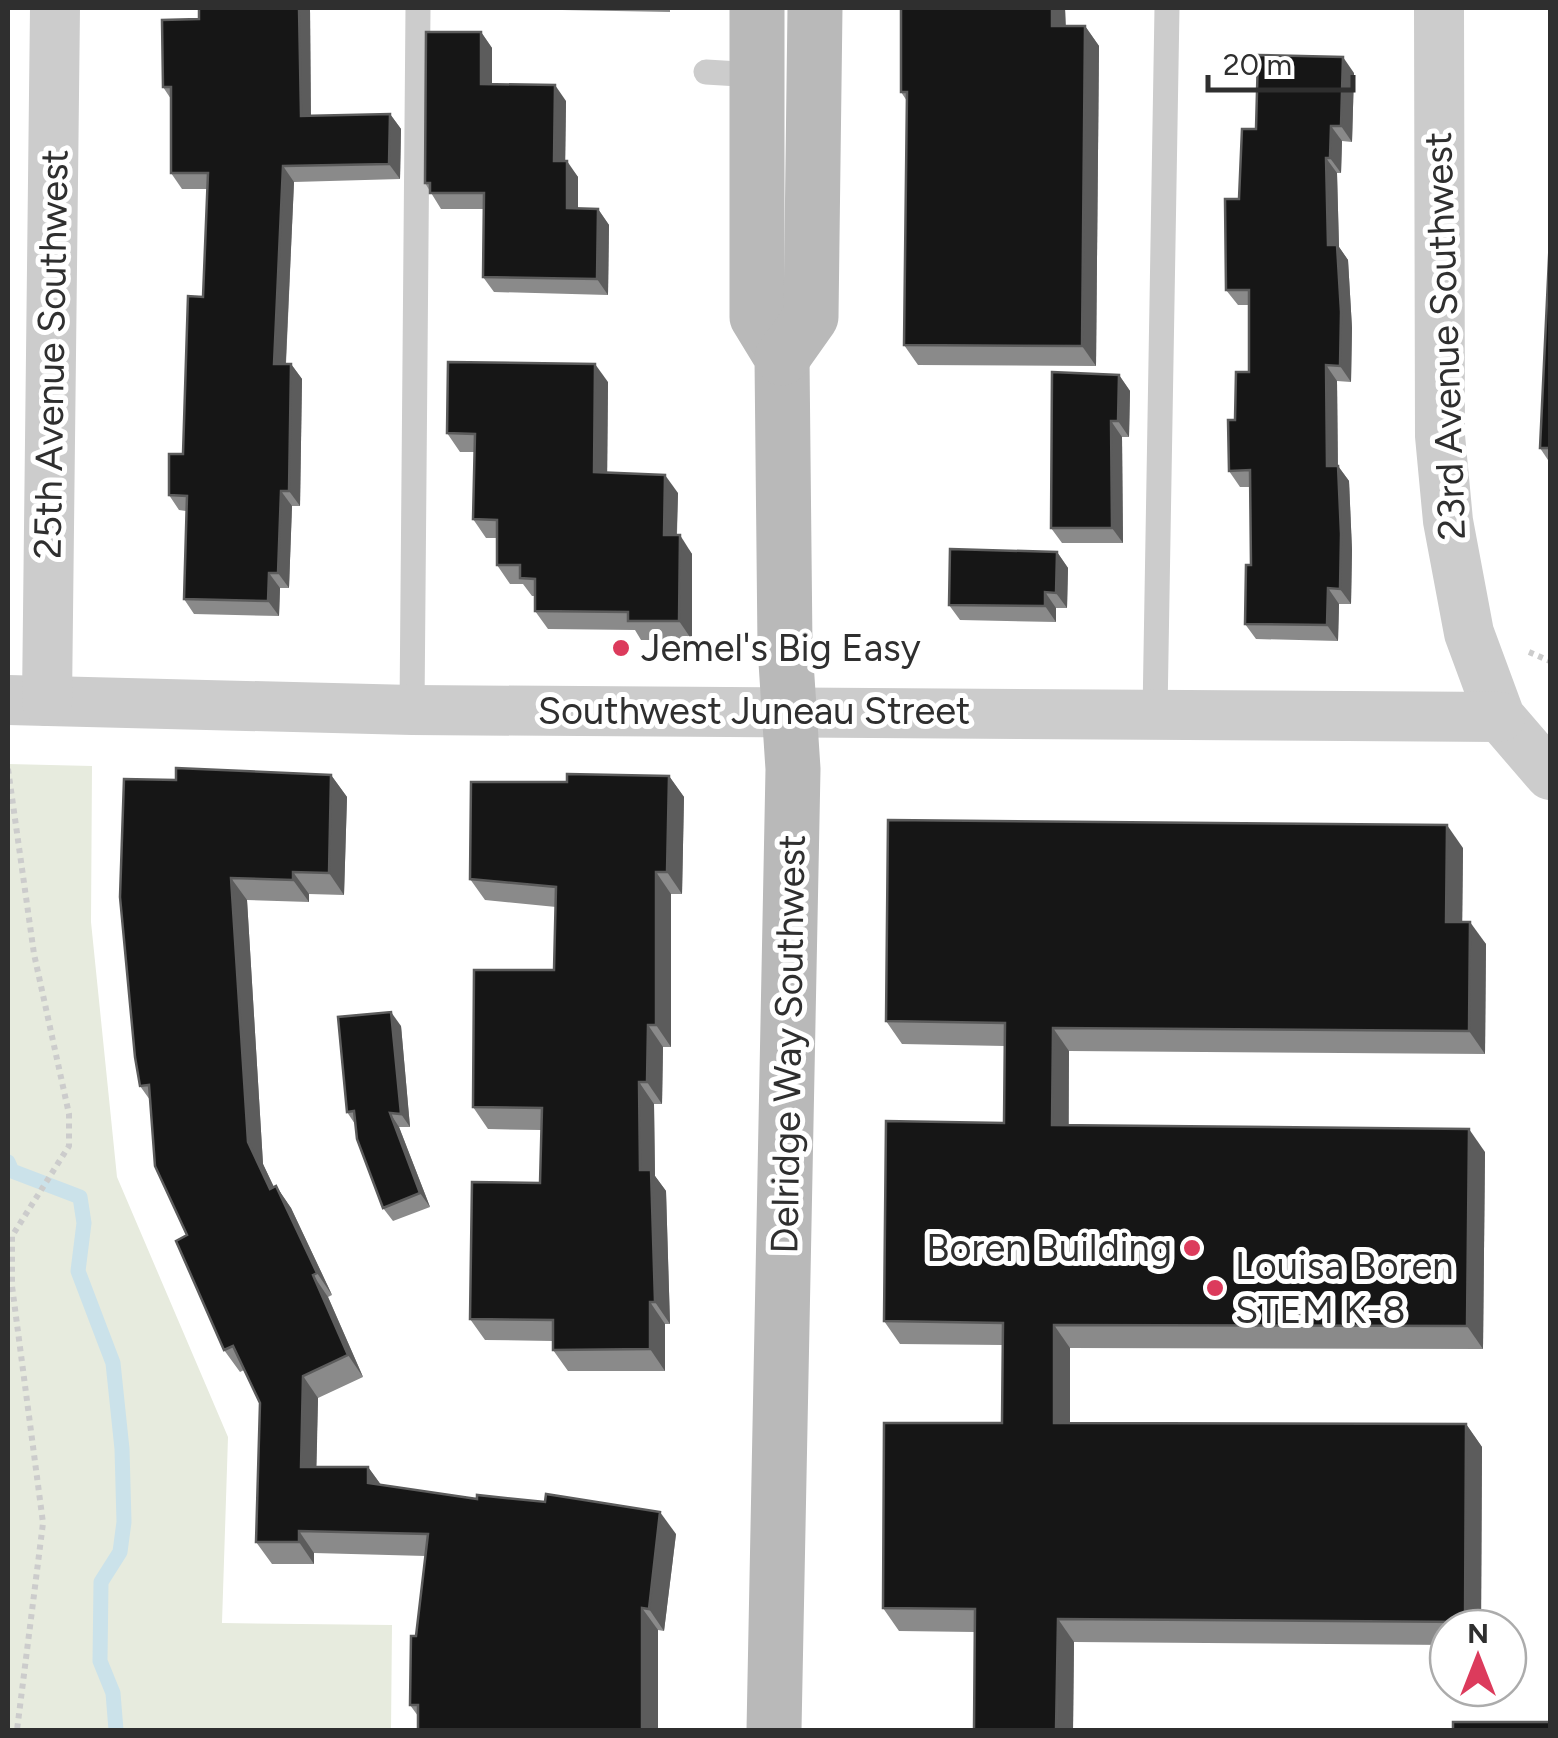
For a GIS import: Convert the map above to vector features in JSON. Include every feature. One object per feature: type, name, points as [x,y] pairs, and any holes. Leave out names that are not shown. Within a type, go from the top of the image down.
[{"type":"main road","name":"Delridge Way Southwest","points":[[757,8],[731,73],[757,317],[782,358],[788,714],[793,769],[774,1730]]},
{"type":"main road","points":[[782,358],[811,316],[815,8]]},
{"type":"street","name":"25th Avenue Southwest","points":[[28,701],[55,8]]},
{"type":"street","name":"23rd Avenue Southwest","points":[[1439,8],[1440,436],[1446,504],[1469,632],[1500,717]]},
{"type":"street","name":"Southwest Juneau Street","points":[[28,701],[412,710],[1500,717]]},
{"type":"street","points":[[1500,717],[1550,775]]},
{"type":"lane","points":[[412,710],[418,8]]},
{"type":"lane","points":[[1155,713],[1167,8]]},
{"type":"path","points":[[8,769],[34,954],[63,1079],[69,1146],[12,1236],[12,1286],[43,1524],[17,1730]]},
{"type":"shaded area","points":[[8,764],[92,766],[91,922],[117,1177],[228,1437],[222,1623],[392,1625],[391,1730],[8,1730]]},
{"type":"building","points":[[199,8],[299,8],[301,116],[390,114],[389,164],[283,166],[274,364],[291,364],[289,491],[281,491],[278,573],[269,573],[268,601],[184,599],[187,496],[169,495],[169,454],[183,454],[188,296],[203,297],[208,173],[171,173],[171,87],[163,87],[162,20],[199,19]]},
{"type":"building","points":[[901,8],[1052,8],[1052,26],[1085,26],[1082,346],[904,345],[907,92],[901,92]]},
{"type":"building","points":[[426,32],[481,32],[481,84],[555,85],[554,161],[567,161],[567,208],[598,209],[597,279],[483,277],[484,193],[430,193],[430,183],[425,183]]},
{"type":"building","points":[[1258,55],[1343,57],[1341,126],[1331,126],[1330,158],[1326,158],[1328,245],[1337,245],[1341,312],[1340,366],[1326,365],[1327,466],[1338,466],[1341,534],[1340,589],[1328,588],[1327,625],[1245,624],[1246,565],[1251,565],[1250,470],[1229,471],[1228,420],[1235,420],[1236,372],[1249,372],[1249,290],[1226,290],[1225,199],[1239,199],[1242,129],[1256,129]]},
{"type":"building","points":[[1550,237],[1550,448],[1540,448]]},
{"type":"building","points":[[448,362],[595,364],[594,472],[665,475],[664,535],[680,535],[679,621],[628,621],[628,612],[535,611],[535,579],[520,578],[520,565],[497,565],[497,520],[473,519],[475,434],[447,433]]},
{"type":"building","points":[[1052,372],[1119,375],[1118,421],[1111,421],[1112,528],[1051,528]]},
{"type":"building","points":[[950,549],[1057,552],[1056,593],[1045,592],[1045,606],[949,605]]},
{"type":"building","points":[[176,768],[331,775],[329,873],[293,872],[293,880],[231,878],[248,1142],[270,1189],[276,1186],[317,1273],[313,1275],[348,1355],[303,1376],[301,1467],[368,1467],[368,1483],[477,1499],[477,1495],[545,1502],[546,1494],[660,1512],[649,1609],[642,1608],[642,1730],[418,1730],[418,1705],[410,1705],[411,1636],[416,1636],[428,1534],[299,1531],[299,1542],[256,1542],[260,1403],[233,1346],[224,1350],[176,1241],[187,1235],[155,1166],[149,1085],[140,1086],[135,1057],[120,897],[124,779],[176,780]]},
{"type":"building","points":[[567,774],[669,776],[667,872],[656,872],[656,1025],[648,1025],[647,1082],[639,1082],[640,1170],[651,1170],[655,1302],[650,1302],[650,1349],[553,1350],[553,1320],[470,1319],[472,1182],[540,1183],[542,1108],[473,1107],[474,970],[554,970],[556,887],[470,879],[471,782],[567,782]]},
{"type":"building","name":"Boren Building","points":[[888,820],[1447,825],[1446,922],[1470,922],[1469,1031],[1053,1028],[1052,1125],[1469,1129],[1467,1326],[1054,1325],[1054,1423],[1466,1424],[1465,1608],[1428,1608],[1428,1622],[1058,1619],[1056,1730],[974,1730],[975,1609],[883,1608],[884,1423],[1002,1423],[1003,1323],[884,1321],[886,1121],[1004,1123],[1005,1023],[886,1021]]},
{"type":"building","points":[[391,1012],[401,1114],[390,1113],[420,1193],[383,1208],[357,1139],[354,1111],[347,1112],[338,1017]]},
{"type":"building","points":[[1453,1722],[1550,1722],[1550,1730],[1453,1730]]},
{"type":"waterway","points":[[8,1162],[12,1171],[80,1197],[84,1223],[78,1271],[113,1363],[122,1449],[124,1522],[120,1552],[101,1582],[100,1661],[113,1693],[116,1730]]},
{"type":"place","name":"Jemel's Big Easy","points":[[621,648]]},
{"type":"place","name":"Boren Building","points":[[1192,1248]]},
{"type":"place","name":"Louisa Boren STEM K-8","points":[[1215,1288]]}]
